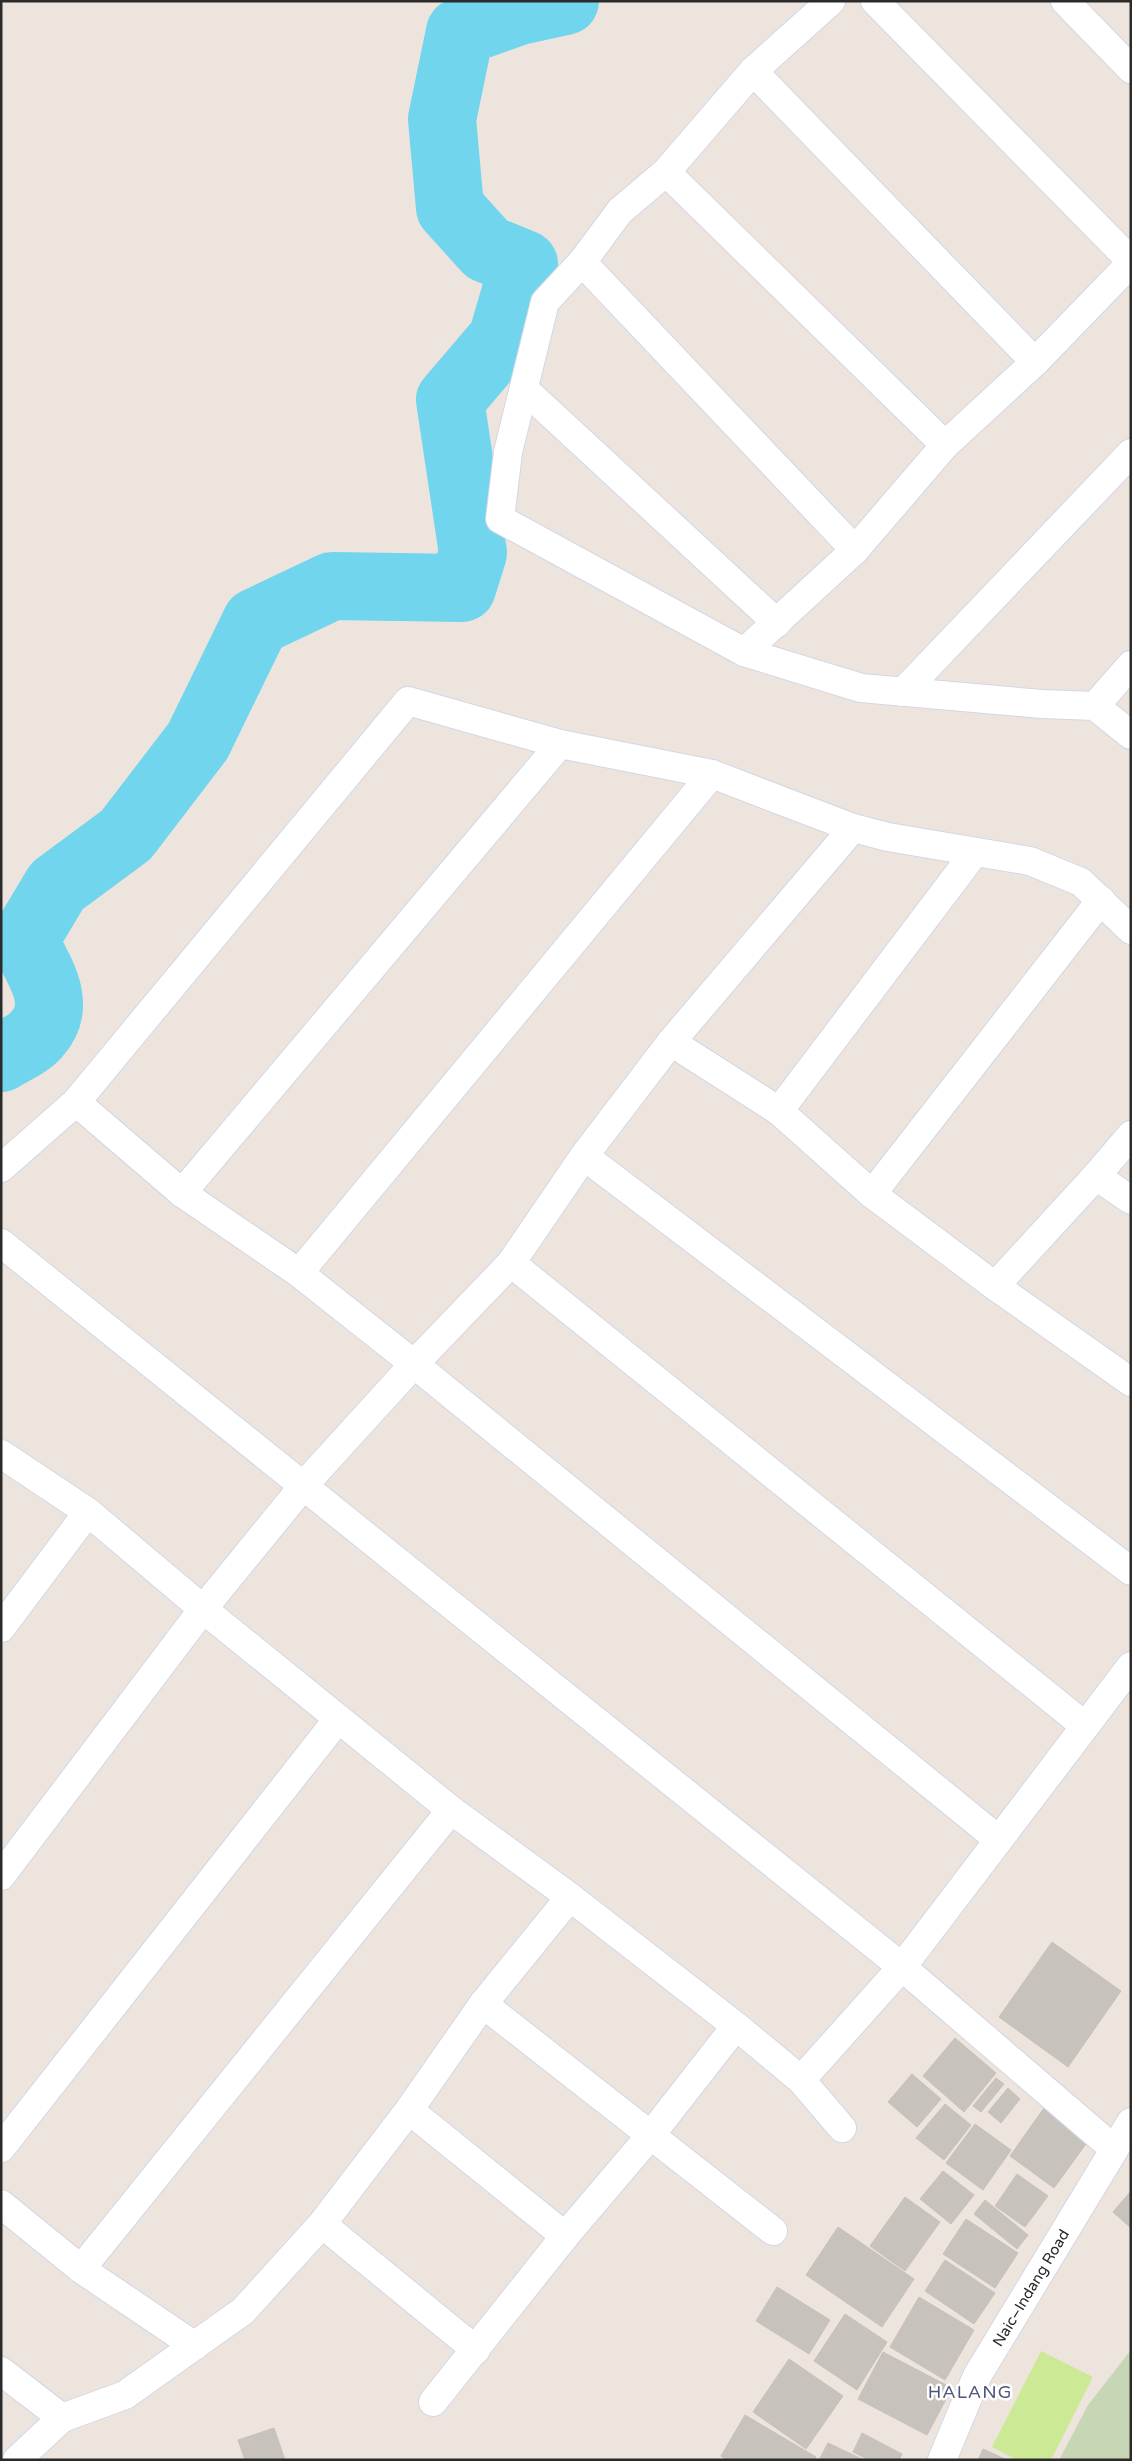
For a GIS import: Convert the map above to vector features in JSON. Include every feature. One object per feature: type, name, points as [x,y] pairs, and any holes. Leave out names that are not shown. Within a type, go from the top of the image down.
[{"type":"street","points":[[831,1],[753,72],[666,172],[620,212],[582,262],[545,302],[508,452],[500,519],[744,652],[861,688],[1042,704],[1095,706],[1131,735]]},
{"type":"street","points":[[744,652],[855,550],[945,445],[1035,362],[1131,262],[874,1]]},
{"type":"street","points":[[1065,1],[1131,69]]},
{"type":"street","points":[[753,72],[1035,362]]},
{"type":"street","points":[[666,172],[945,445]]},
{"type":"street","points":[[582,262],[855,550]]},
{"type":"street","points":[[524,389],[777,623]]},
{"type":"street","points":[[903,692],[1131,452]]},
{"type":"street","points":[[1095,706],[1131,665]]},
{"type":"street","points":[[1,1168],[76,1102],[408,701],[560,744],[712,774],[853,828],[888,837],[1030,861],[1082,882],[1131,930]]},
{"type":"street","points":[[182,1193],[560,744]]},
{"type":"street","points":[[298,1273],[712,774]]},
{"type":"street","points":[[1,1876],[203,1609],[304,1485],[414,1364],[511,1264],[584,1156],[671,1042],[853,828]]},
{"type":"street","points":[[779,1111],[975,852]]},
{"type":"street","points":[[872,1194],[1101,900]]},
{"type":"street","points":[[671,1042],[779,1111],[872,1194],[995,1286],[1131,1382]]},
{"type":"street","points":[[76,1102],[182,1193],[298,1273],[414,1364],[999,1840]]},
{"type":"street","points":[[995,1286],[1131,1135]]},
{"type":"street","points":[[584,1156],[1131,1571]]},
{"type":"street","points":[[1096,1176],[1131,1200]]},
{"type":"street","points":[[1,1243],[902,1967],[1114,2149]]},
{"type":"street","points":[[511,1264],[1085,1726]]},
{"type":"street","points":[[1,1454],[88,1512],[203,1609],[451,1810],[570,1897],[736,2026],[801,2080],[842,2128]]},
{"type":"street","points":[[1,1628],[88,1512]]},
{"type":"street","points":[[801,2080],[902,1967],[1131,1666]]},
{"type":"street","points":[[1,2148],[338,1719]]},
{"type":"street","points":[[80,2269],[451,1810]]},
{"type":"street","points":[[17,2460],[62,2418],[125,2395],[243,2311],[322,2224],[408,2110],[482,2004],[570,1897]]},
{"type":"street","points":[[482,2004],[773,2231]]},
{"type":"street","points":[[433,2402],[565,2236],[650,2136],[736,2026]]},
{"type":"street","points":[[408,2110],[565,2236]]},
{"type":"street","name":"Naic–Indang Road","points":[[942,2460],[977,2376],[1131,2122]]},
{"type":"street","points":[[1,2204],[80,2269],[195,2346]]},
{"type":"street","points":[[322,2224],[476,2350]]},
{"type":"street","points":[[1,2371],[62,2418]]},
{"type":"green space","points":[[1131,2350],[1131,2460],[1059,2460],[1088,2405]]},
{"type":"green space","points":[[1041,2351],[1093,2377],[1051,2460],[1017,2460],[992,2447]]},
{"type":"building","points":[[1052,1942],[1121,1991],[1068,2067],[999,2017]]},
{"type":"building","points":[[955,2038],[996,2073],[964,2112],[923,2076]]},
{"type":"building","points":[[912,2074],[941,2099],[917,2127],[888,2102]]},
{"type":"building","points":[[996,2078],[1004,2084],[981,2112],[973,2106]]},
{"type":"building","points":[[1008,2088],[1020,2099],[1001,2123],[988,2112]]},
{"type":"building","points":[[945,2104],[971,2125],[944,2160],[916,2138]]},
{"type":"building","points":[[1044,2108],[1088,2141],[1054,2188],[1010,2156]]},
{"type":"building","points":[[975,2124],[1011,2150],[983,2190],[946,2163]]},
{"type":"building","points":[[943,2171],[974,2195],[951,2224],[920,2199]]},
{"type":"building","points":[[1017,2174],[1048,2196],[1025,2227],[995,2206]]},
{"type":"building","points":[[1131,2191],[1131,2228],[1113,2212]]},
{"type":"building","points":[[905,2197],[940,2222],[905,2271],[870,2246]]},
{"type":"building","points":[[985,2200],[1028,2235],[1017,2249],[974,2214]]},
{"type":"building","points":[[966,2219],[1018,2253],[995,2288],[943,2254]]},
{"type":"building","points":[[838,2227],[914,2279],[882,2327],[806,2275]]},
{"type":"building","points":[[945,2260],[995,2293],[974,2324],[925,2291]]},
{"type":"building","points":[[777,2287],[830,2320],[809,2354],[756,2321]]},
{"type":"building","points":[[919,2297],[974,2330],[945,2380],[890,2347]]},
{"type":"building","points":[[845,2314],[887,2342],[857,2390],[814,2361]]},
{"type":"building","points":[[883,2352],[952,2388],[927,2435],[858,2399]]},
{"type":"building","points":[[789,2359],[843,2396],[806,2449],[753,2412]]},
{"type":"building","points":[[745,2415],[816,2457],[814,2460],[727,2460],[721,2456]]},
{"type":"building","points":[[274,2428],[285,2460],[245,2460],[238,2440]]},
{"type":"building","points":[[862,2433],[902,2454],[899,2460],[869,2460],[853,2452]]},
{"type":"building","points":[[828,2443],[864,2460],[819,2460]]},
{"type":"building","points":[[983,2449],[1007,2460],[978,2460]]},
{"type":"waterway","points":[[1,1058],[34,1038],[45,1023],[48,1011],[49,999],[42,975],[24,941],[57,886],[126,835],[198,741],[256,622],[332,586],[462,588],[473,553],[450,400],[502,339],[524,264],[487,249],[450,208],[442,119],[460,32],[519,11],[565,1]]},
{"type":"district","name":"HALANG","points":[[970,2392]]}]
